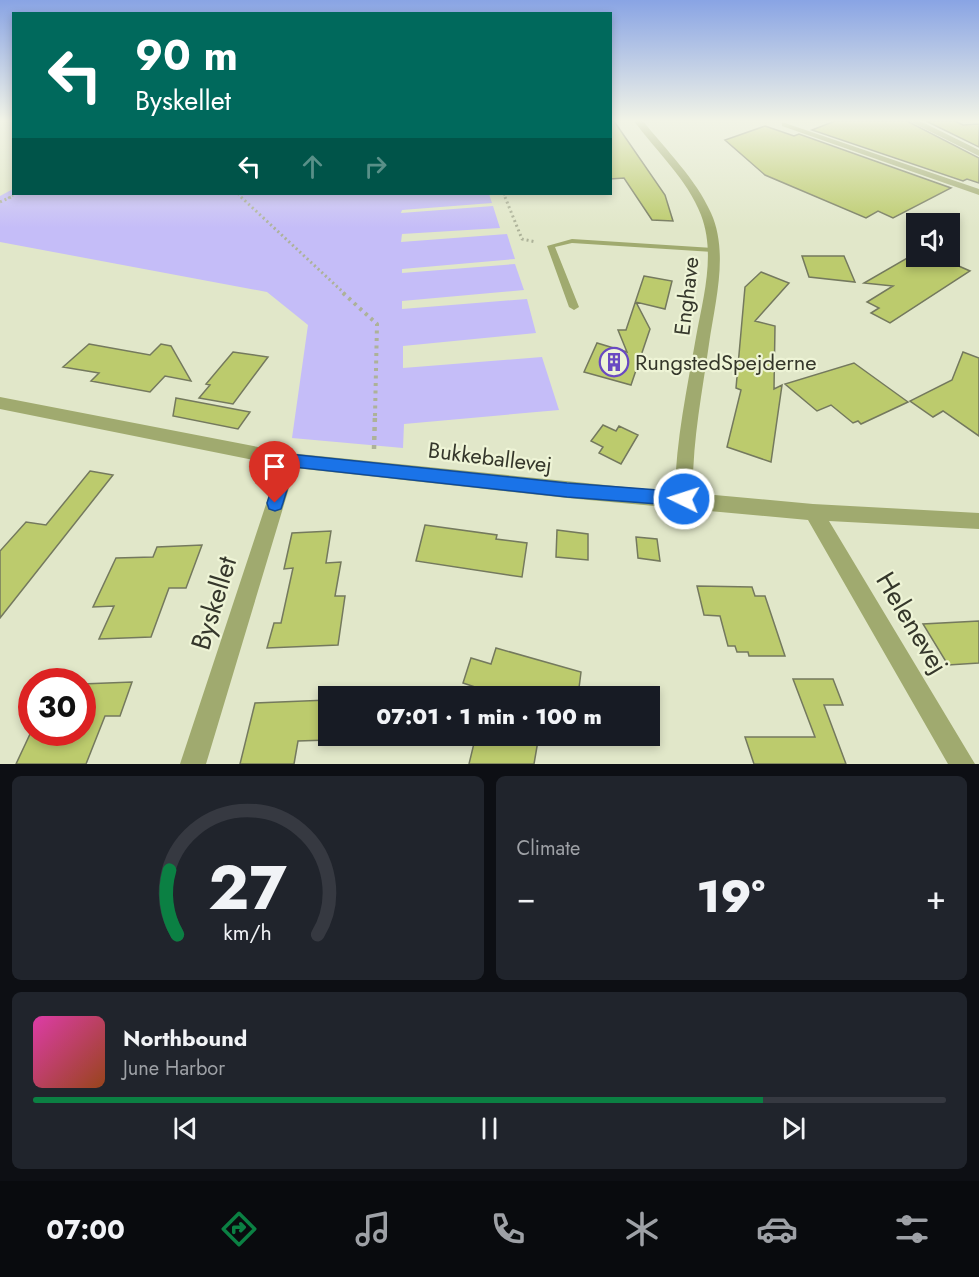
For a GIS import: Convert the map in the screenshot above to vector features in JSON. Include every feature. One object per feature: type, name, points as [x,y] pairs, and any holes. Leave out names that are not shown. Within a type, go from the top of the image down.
[{"type":"street","name":"Enghave","points":[[666,157],[694,191],[708,219],[713,236],[713,272],[684,456],[684,499]]},
{"type":"street","points":[[880,157],[979,192]]},
{"type":"street","name":"Bukkeballevej","points":[[0,403],[289,460],[567,490],[813,512],[979,521]]},
{"type":"street","name":"Byskellet","points":[[193,764],[289,460]]},
{"type":"street","name":"Helenevej","points":[[813,512],[963,764]]},
{"type":"lane","points":[[574,308],[551,246],[572,241],[713,250]]},
{"type":"path","points":[[0,202],[14,195]]},
{"type":"path","points":[[239,195],[377,324],[373,468]]},
{"type":"path","points":[[504,195],[522,239],[551,246]]},
{"type":"shaded area","points":[[12,190],[12,195],[489,195],[492,203],[402,210],[401,213],[493,206],[500,228],[402,234],[401,242],[507,234],[515,259],[402,269],[402,273],[515,264],[524,290],[402,301],[402,309],[527,299],[536,333],[403,346],[403,368],[542,357],[559,410],[404,424],[403,448],[292,438],[308,325],[267,292],[0,242],[0,196]]},
{"type":"building","points":[[612,157],[639,157],[665,195],[673,221],[652,220],[624,178],[612,179]]},
{"type":"building","points":[[744,157],[863,157],[951,188],[893,218],[878,211],[866,218],[765,175]]},
{"type":"building","points":[[891,157],[979,158],[979,183],[967,179],[963,181]]},
{"type":"building","points":[[802,256],[844,256],[855,282],[809,277]]},
{"type":"building","points":[[906,259],[906,267],[960,267],[970,271],[890,323],[871,313],[879,308],[867,302],[893,286],[864,283]]},
{"type":"building","points":[[761,272],[789,283],[755,321],[775,326],[774,389],[782,385],[771,462],[727,447],[741,390],[736,388],[745,287]]},
{"type":"building","points":[[644,276],[672,281],[665,309],[636,302],[650,329],[631,385],[584,372],[597,343],[627,352],[618,330],[626,330]]},
{"type":"building","points":[[89,344],[150,355],[161,344],[171,346],[191,381],[165,376],[150,392],[91,381],[99,373],[63,367]]},
{"type":"building","points":[[233,352],[268,357],[233,404],[199,398],[210,385],[206,384]]},
{"type":"building","points":[[963,352],[979,358],[979,436],[943,411],[933,417],[910,401],[952,380]]},
{"type":"building","points":[[854,363],[908,402],[861,424],[858,421],[853,423],[831,405],[817,411],[785,384]]},
{"type":"building","points":[[176,398],[250,412],[238,429],[173,416]]},
{"type":"building","points":[[603,425],[616,431],[619,426],[638,435],[621,464],[599,453],[603,447],[591,441]]},
{"type":"building","points":[[90,471],[113,475],[0,618],[0,551],[26,522],[46,525]]},
{"type":"building","points":[[425,525],[497,535],[496,539],[527,543],[522,577],[416,561]]},
{"type":"building","points":[[557,530],[588,534],[588,560],[556,557]]},
{"type":"building","points":[[331,531],[326,563],[341,562],[335,596],[345,596],[338,645],[267,648],[274,623],[281,623],[293,568],[284,569],[292,533]]},
{"type":"building","points":[[636,537],[657,539],[660,561],[638,558]]},
{"type":"building","points":[[202,545],[186,588],[169,588],[151,637],[99,639],[114,606],[93,607],[116,558],[153,557],[157,547]]},
{"type":"building","points":[[697,586],[752,587],[755,596],[765,596],[785,656],[749,656],[748,652],[737,652],[735,646],[728,646],[720,616],[704,615]]},
{"type":"building","points":[[979,621],[979,663],[948,665],[923,624]]},
{"type":"building","points":[[496,648],[581,672],[579,686],[472,686],[463,683],[471,658],[491,664]]},
{"type":"building","points":[[793,679],[833,679],[843,705],[824,705],[846,764],[754,764],[745,737],[815,737]]},
{"type":"building","points":[[132,682],[120,716],[105,716],[96,739],[96,683]]},
{"type":"building","points":[[318,700],[318,740],[298,741],[294,764],[240,764],[255,703]]},
{"type":"building","points":[[24,746],[93,746],[86,764],[16,764]]},
{"type":"building","points":[[473,746],[537,746],[534,764],[469,764]]},
{"type":"place","name":"RungstedSpejderne","points":[[614,362]]},
{"type":"route","points":[[275,503],[289,460],[567,490],[684,499]]}]
